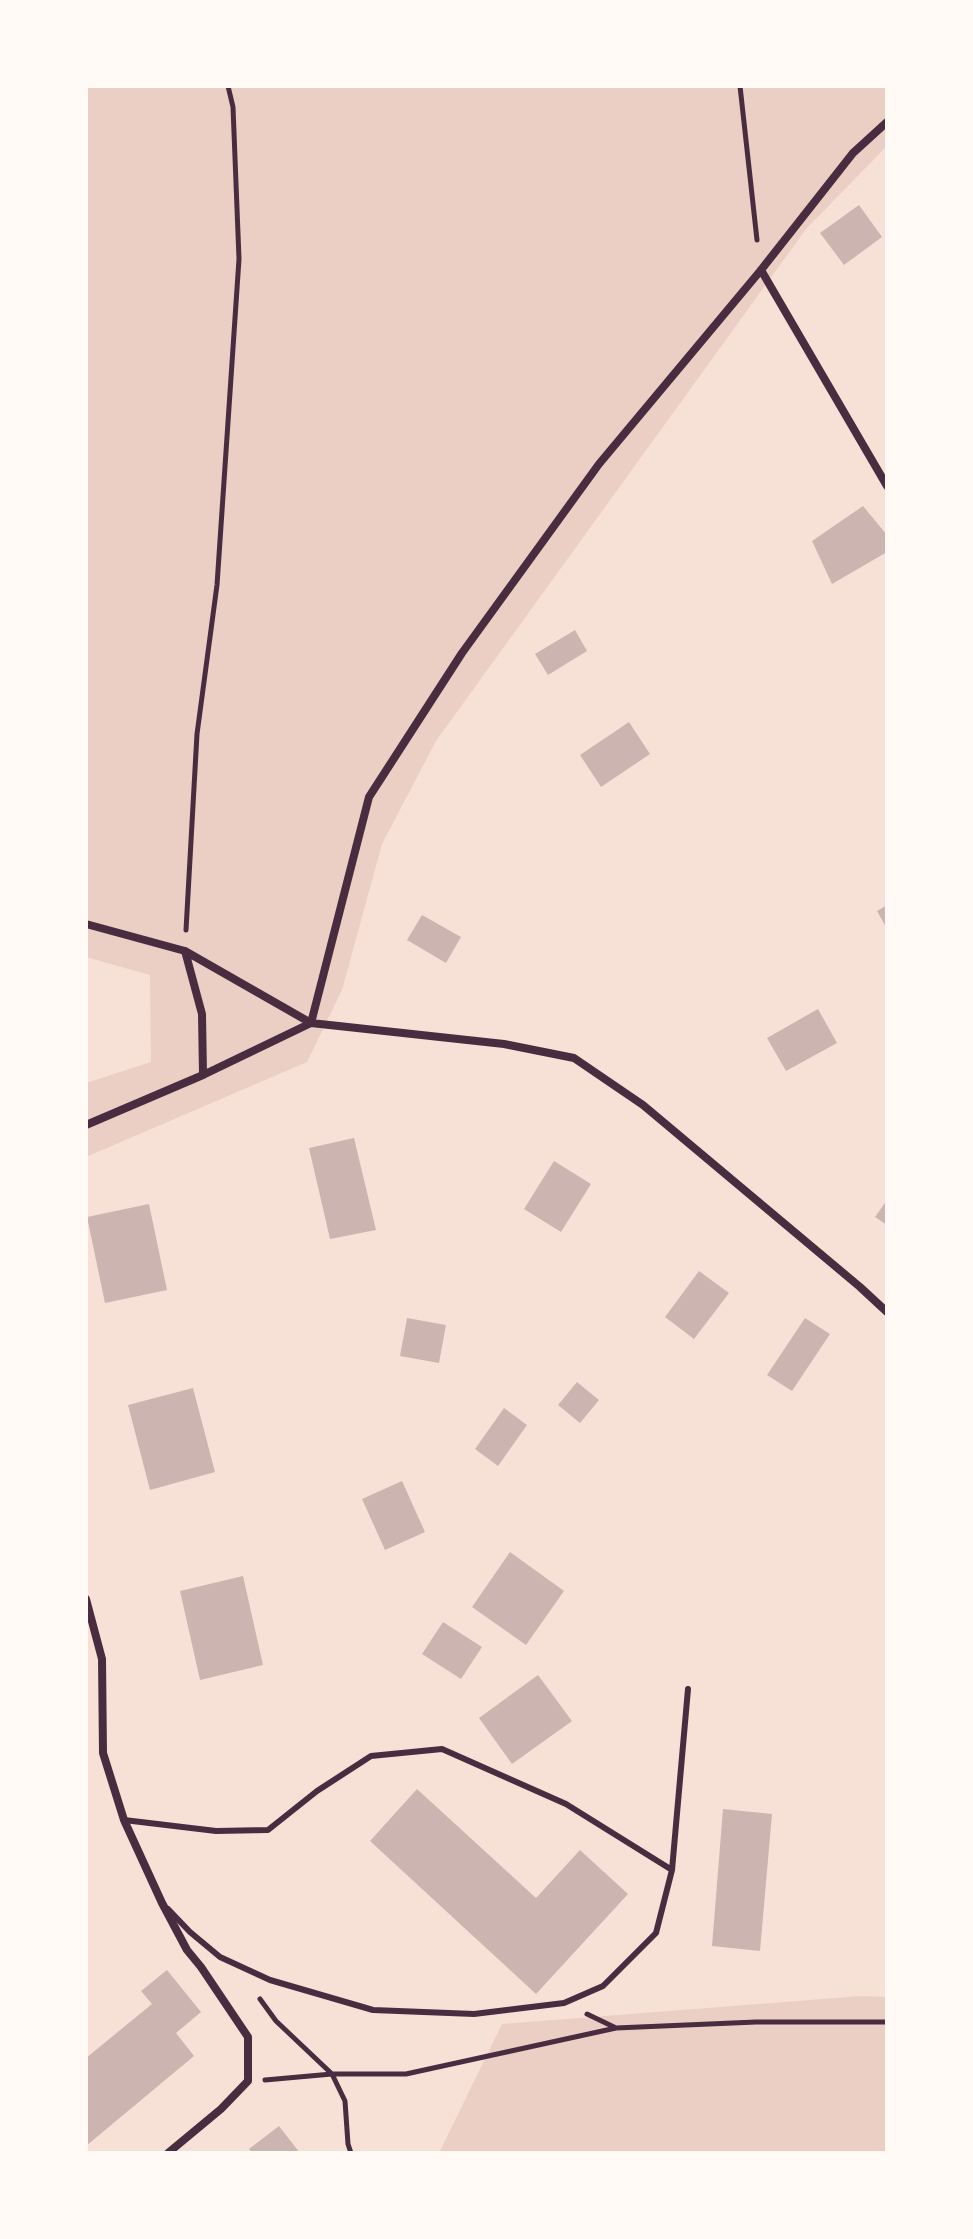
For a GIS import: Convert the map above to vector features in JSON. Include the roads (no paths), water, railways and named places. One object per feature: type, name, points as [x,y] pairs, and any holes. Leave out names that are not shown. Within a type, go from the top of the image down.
[{"type":"street","points":[[86,1125],[203,1075],[311,1023],[369,797],[462,653],[599,464],[761,270],[853,153],[887,122]]},
{"type":"street","points":[[761,270],[887,486]]},
{"type":"street","points":[[86,924],[185,951],[311,1023],[504,1044],[574,1058],[643,1105],[887,1312]]},
{"type":"street","points":[[185,951],[202,1014],[203,1075]]},
{"type":"street","points":[[86,1599],[102,1659],[103,1753],[124,1820],[187,1950],[248,2037],[248,2081],[221,2109],[168,2153]]},
{"type":"lane","points":[[162,1903],[220,1957],[270,1980],[373,2010],[474,2014],[564,2003],[603,1986],[656,1933],[672,1870],[688,1689]]},
{"type":"lane","points":[[124,1820],[216,1831],[268,1830],[317,1791],[371,1756],[442,1749],[566,1804],[672,1870]]}]
